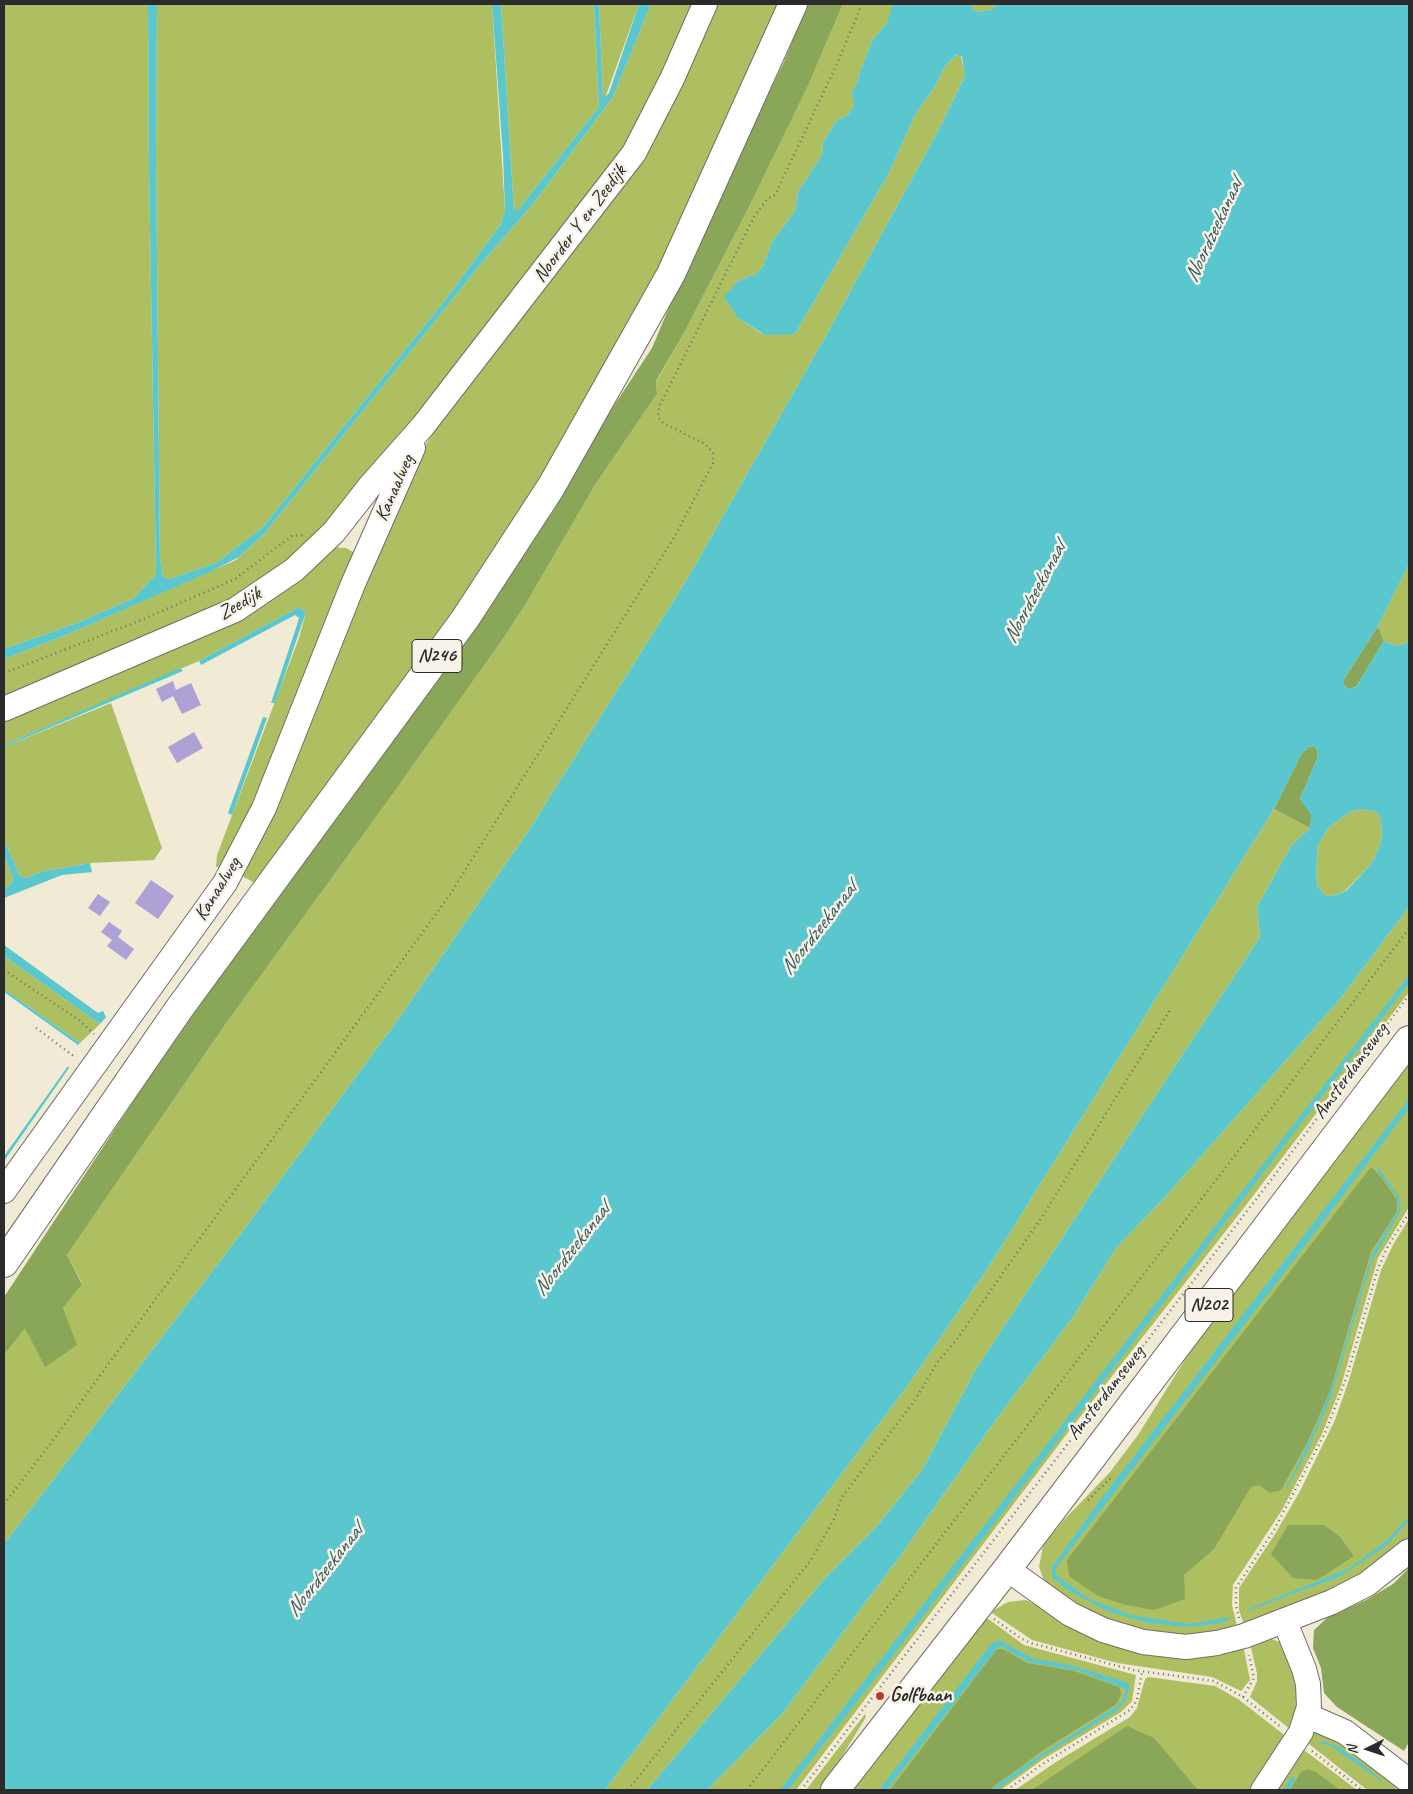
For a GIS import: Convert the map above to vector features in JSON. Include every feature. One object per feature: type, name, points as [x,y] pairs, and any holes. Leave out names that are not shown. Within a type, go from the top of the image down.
[{"type":"main road","name":"N246","points":[[4,1263],[179,1009],[464,619],[551,487],[671,274],[793,4]]},
{"type":"main road","name":"Amsterdamseweg","points":[[835,1790],[992,1614],[1007,1569],[1409,1040]]},
{"type":"street","name":"Noorder Y en Zeedijk","points":[[423,426],[634,153],[672,80],[706,4]]},
{"type":"street","name":"Zeedijk","points":[[4,709],[235,610],[294,570],[334,532],[370,486],[423,426]]},
{"type":"street","name":"Kanaalweg","points":[[4,1191],[225,883],[264,808],[367,551],[423,426]]},
{"type":"street","points":[[334,532],[367,551]]},
{"type":"street","points":[[1007,1569],[1070,1614],[1122,1636],[1158,1644],[1186,1647],[1217,1643],[1244,1636],[1285,1622],[1348,1595],[1368,1584],[1409,1551]]},
{"type":"street","points":[[1263,1790],[1296,1739],[1308,1716],[1308,1684],[1285,1622]]},
{"type":"street","points":[[1308,1716],[1345,1732],[1409,1781]]},
{"type":"path","points":[[4,1504],[63,1427],[449,896],[675,536],[713,463],[713,453],[705,444],[663,423],[658,417],[660,407],[754,217],[767,199],[775,195],[862,4]]},
{"type":"path","points":[[4,673],[139,621],[235,578],[292,536],[334,532]]},
{"type":"path","points":[[747,1790],[1409,930]]},
{"type":"path","points":[[4,970],[79,1020],[106,1048]]},
{"type":"path","name":"Amsterdamseweg","points":[[801,1790],[1271,1180],[1409,995]]},
{"type":"path","points":[[628,1790],[821,1546],[842,1497],[915,1400],[937,1363],[957,1339],[1042,1217],[1170,1010]]},
{"type":"path","points":[[36,1028],[92,1069]]},
{"type":"path","points":[[1243,1697],[1254,1678],[1236,1611],[1236,1588],[1278,1524],[1326,1434],[1342,1391],[1378,1268],[1388,1246],[1409,1213]]},
{"type":"path","points":[[1083,1507],[1112,1476]]},
{"type":"path","points":[[955,1590],[992,1614],[1022,1640],[1142,1672],[1205,1679],[1222,1685],[1243,1697],[1362,1790]]},
{"type":"path","points":[[1007,1790],[1041,1765],[1130,1710],[1137,1700],[1142,1672]]},
{"type":"green space","points":[[4,4],[148,4],[156,574],[134,598],[77,623],[4,649]]},
{"type":"green space","points":[[157,4],[492,4],[505,211],[500,225],[446,299],[263,527],[216,563],[169,579],[163,578],[160,559],[156,155]]},
{"type":"green space","points":[[501,4],[594,4],[599,107],[518,210],[514,210]]},
{"type":"green space","points":[[599,4],[639,4],[605,98],[603,97]]},
{"type":"green space","points":[[651,4],[698,4],[613,172],[511,303],[313,541],[241,599],[4,702],[4,659],[66,635],[236,560],[264,534],[480,265],[533,204],[613,97]]},
{"type":"green space","points":[[715,4],[781,4],[703,191],[562,442],[488,561],[260,886],[235,872],[412,469],[443,415],[614,190]]},
{"type":"green space","points":[[808,4],[843,4],[808,86],[748,209],[684,333],[656,381],[657,394],[595,485],[527,602],[503,639],[225,1025],[67,1255],[82,1284],[63,1308],[77,1345],[45,1367],[25,1328],[4,1355],[4,1297],[142,1088],[317,837],[502,577],[553,512],[588,445],[652,348],[699,236],[783,64]]},
{"type":"green space","points":[[843,4],[893,4],[894,8],[887,23],[873,39],[859,74],[854,105],[847,116],[837,120],[823,143],[822,155],[798,192],[795,211],[772,242],[763,266],[756,274],[738,281],[738,318],[761,333],[795,334],[889,173],[915,115],[936,85],[945,66],[956,55],[961,57],[965,74],[1000,4],[938,131],[827,334],[686,581],[529,830],[402,1014],[240,1235],[4,1544],[4,1355],[25,1327],[63,1308],[82,1283],[67,1255],[225,1025],[503,639],[527,602],[595,485],[657,394],[656,382],[684,333],[748,209],[808,86]]},
{"type":"green space","points":[[971,4],[998,4],[990,10],[979,12],[973,9]]},
{"type":"green space","points":[[331,547],[346,548],[353,552],[356,563],[250,822],[226,867],[216,867],[217,855],[299,638],[306,612],[299,607],[199,661],[4,745],[4,714],[145,656]]},
{"type":"green space","points":[[1409,564],[1409,642],[1397,646],[1384,641],[1378,626]]},
{"type":"green space","points":[[1378,626],[1384,641],[1356,687],[1348,689],[1344,685],[1344,679]]},
{"type":"green space","points":[[111,703],[162,848],[154,860],[90,863],[40,872],[27,878],[20,876],[4,840],[4,747]]},
{"type":"green space","points":[[1314,746],[1318,757],[1300,799],[1312,815],[1310,828],[1274,809],[1301,754],[1309,747]]},
{"type":"green space","points":[[1274,809],[1310,828],[1291,846],[1257,907],[1260,937],[976,1369],[922,1470],[878,1525],[826,1577],[647,1790],[605,1790],[908,1385],[988,1268]]},
{"type":"green space","points":[[1361,809],[1377,812],[1381,819],[1382,837],[1378,850],[1372,863],[1345,891],[1336,895],[1326,896],[1318,887],[1316,875],[1318,845],[1329,827],[1350,812]]},
{"type":"green space","points":[[4,856],[13,878],[11,884],[4,889]]},
{"type":"green space","points":[[1409,907],[1409,992],[1243,1209],[1073,1426],[796,1790],[707,1790],[782,1714],[898,1559],[998,1417],[1073,1317],[1116,1248],[1166,1196],[1341,998]]},
{"type":"green space","points":[[4,956],[100,1024],[80,1043],[4,989]]},
{"type":"green space","points":[[1409,1055],[1409,1207],[1378,1258],[1341,1386],[1322,1434],[1282,1510],[1233,1585],[1232,1605],[1238,1630],[1190,1640],[1098,1621],[1045,1583],[1039,1567],[1043,1546],[1062,1522],[1110,1472],[1138,1435],[1198,1339]]},
{"type":"green space","points":[[1371,1167],[1381,1177],[1397,1200],[1397,1211],[1371,1252],[1330,1391],[1307,1443],[1281,1490],[1270,1493],[1259,1485],[1251,1487],[1214,1549],[1184,1575],[1185,1599],[1154,1610],[1126,1605],[1098,1596],[1069,1576],[1067,1560]]},
{"type":"green space","points":[[1409,1219],[1409,1543],[1366,1577],[1244,1625],[1239,1610],[1239,1588],[1275,1534],[1299,1493],[1335,1420],[1349,1380],[1381,1270],[1394,1243]]},
{"type":"green space","points":[[1288,1525],[1324,1525],[1340,1537],[1354,1556],[1317,1580],[1293,1578],[1271,1554]]},
{"type":"green space","points":[[1409,1568],[1409,1742],[1404,1751],[1337,1707],[1324,1693],[1321,1668],[1313,1648],[1314,1630],[1328,1617],[1366,1600],[1393,1584]]},
{"type":"green space","points":[[1026,1600],[1071,1623],[1243,1645],[1250,1680],[1241,1691],[1212,1677],[1117,1663],[1032,1640],[992,1613],[1008,1602]]},
{"type":"green space","points":[[987,1618],[1024,1645],[1136,1675],[1132,1701],[1121,1712],[1042,1760],[1001,1790],[848,1790]]},
{"type":"green space","points":[[1268,1638],[1283,1643],[1302,1695],[1291,1730],[1250,1697],[1257,1681],[1257,1674],[1250,1643]]},
{"type":"green space","points":[[997,1649],[1003,1649],[1027,1663],[1074,1671],[1119,1687],[1121,1693],[1119,1700],[1115,1705],[1045,1749],[989,1790],[890,1790]]},
{"type":"green space","points":[[1148,1677],[1215,1686],[1238,1699],[1287,1737],[1255,1790],[1015,1790],[1056,1762],[1130,1717],[1137,1708],[1145,1679]]},
{"type":"green space","points":[[865,1714],[866,1717],[821,1790],[806,1790]]},
{"type":"green space","points":[[1127,1726],[1154,1738],[1198,1790],[1032,1790]]},
{"type":"green space","points":[[1324,1730],[1399,1785],[1395,1790],[1366,1789],[1304,1740],[1312,1732]]},
{"type":"green space","points":[[1300,1747],[1357,1790],[1272,1790]]},
{"type":"green space","points":[[1307,1769],[1316,1772],[1340,1790],[1290,1790],[1301,1772]]},
{"type":"water","points":[[148,4],[157,4],[156,155],[160,559],[163,577],[169,579],[216,563],[263,527],[446,299],[500,225],[505,211],[503,155],[492,4],[501,4],[514,210],[518,210],[599,107],[594,4],[599,4],[603,97],[605,97],[609,93],[639,4],[651,4],[613,97],[533,204],[480,265],[264,534],[239,557],[210,572],[66,635],[4,659],[4,649],[77,623],[134,598],[156,574]]},
{"type":"water","name":"Noordzeekanaal","points":[[893,4],[971,4],[973,9],[979,12],[990,10],[998,4],[1409,4],[1409,564],[1378,626],[1344,679],[1344,685],[1348,689],[1356,687],[1384,641],[1397,646],[1409,642],[1409,907],[1341,998],[1166,1196],[1116,1248],[1073,1317],[998,1417],[898,1559],[782,1714],[707,1790],[647,1790],[826,1577],[878,1525],[922,1470],[976,1369],[1260,937],[1257,907],[1291,846],[1310,828],[1311,815],[1300,799],[1318,757],[1314,746],[1309,747],[1301,754],[1274,809],[988,1268],[908,1385],[605,1790],[4,1790],[4,1544],[240,1235],[402,1014],[529,830],[686,581],[827,334],[938,131],[965,76],[962,57],[956,55],[945,66],[936,85],[915,115],[889,173],[795,334],[765,335],[738,318],[724,297],[738,281],[756,274],[763,266],[772,242],[795,211],[798,192],[822,155],[823,143],[837,120],[847,116],[854,105],[852,91],[857,84],[873,39],[887,23]],"holes":[[[1361,809],[1377,812],[1381,819],[1382,837],[1372,863],[1346,891],[1326,896],[1318,887],[1316,875],[1318,845],[1329,827],[1350,812]]]},
{"type":"water","points":[[299,607],[306,612],[275,703],[271,703],[299,618],[295,615],[201,665],[199,661]]},
{"type":"water","points":[[180,668],[183,671],[4,747],[4,745]]},
{"type":"water","points":[[263,717],[267,718],[232,815],[228,813]]},
{"type":"water","points":[[4,840],[20,876],[27,878],[40,872],[90,863],[92,872],[62,875],[4,898],[4,889],[11,884],[13,878],[4,856]]},
{"type":"water","points":[[4,945],[98,1013],[103,1011],[106,1017],[100,1024],[4,956]]},
{"type":"water","points":[[1409,975],[1409,983],[882,1670],[788,1790],[780,1790]]},
{"type":"water","points":[[4,989],[80,1043],[78,1045],[4,992]]},
{"type":"water","points":[[68,1066],[69,1068],[4,1161],[4,1156]]},
{"type":"water","points":[[1409,1099],[1409,1108],[1296,1258],[1056,1568],[1056,1574],[1061,1579],[1090,1599],[1131,1615],[1189,1624],[1228,1617],[1230,1619],[1221,1623],[1189,1627],[1149,1623],[1110,1612],[1069,1591],[1052,1577],[1052,1567],[1098,1503]]},
{"type":"water","points":[[1378,1168],[1399,1196],[1401,1210],[1372,1261],[1331,1397],[1309,1448],[1287,1489],[1333,1384],[1372,1254],[1399,1209],[1396,1195],[1377,1171]]},
{"type":"water","points":[[1409,1517],[1409,1521],[1387,1545],[1341,1576],[1247,1611],[1348,1569],[1386,1541]]},
{"type":"water","points":[[999,1640],[1032,1658],[1074,1666],[1128,1683],[1130,1686],[1126,1700],[1116,1711],[1043,1756],[997,1790],[991,1790],[1029,1762],[1117,1706],[1122,1701],[1126,1689],[1079,1671],[1029,1662],[1002,1647],[998,1647],[887,1790],[879,1790],[991,1644]]},
{"type":"water","points":[[1323,1741],[1339,1747],[1356,1759],[1381,1779],[1384,1787],[1380,1780],[1329,1745],[1318,1744]]},
{"type":"building","points":[[173,681],[176,690],[191,683],[201,705],[182,714],[173,696],[162,702],[156,689]]},
{"type":"building","points":[[194,732],[203,748],[177,763],[168,747]]},
{"type":"building","points":[[151,880],[174,896],[158,919],[135,903]]},
{"type":"building","points":[[98,894],[110,902],[100,916],[88,908]]},
{"type":"building","points":[[109,922],[122,931],[118,937],[134,949],[126,960],[107,946],[112,940],[101,932]]},
{"type":"waterway","points":[[1286,1790],[1293,1779]]},
{"type":"place","name":"Golfbaan","points":[[880,1696]]}]
